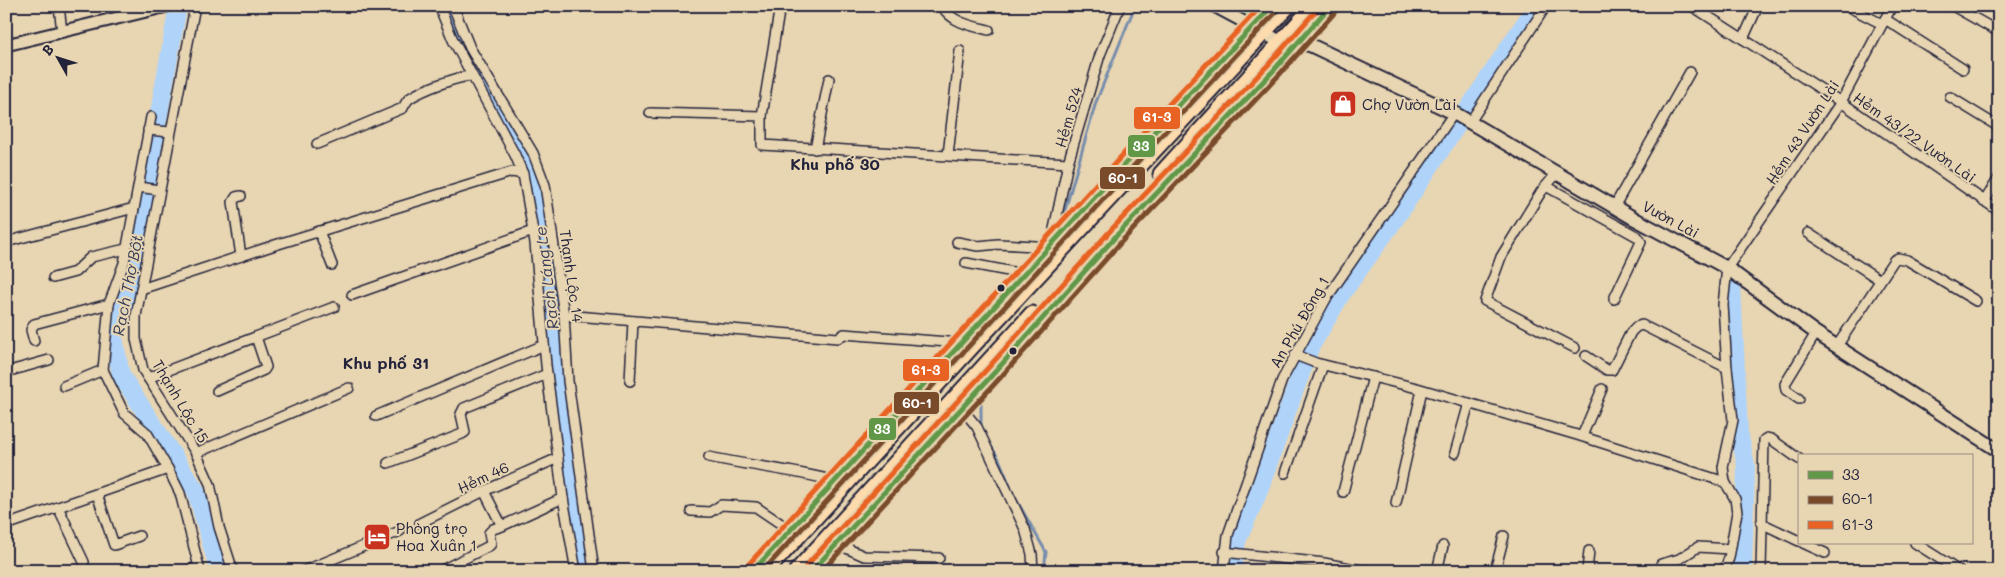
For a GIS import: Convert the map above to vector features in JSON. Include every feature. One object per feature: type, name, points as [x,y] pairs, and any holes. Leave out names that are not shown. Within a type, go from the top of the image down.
[{"type":"highway","points":[[1298,39],[1314,6]]},
{"type":"highway","points":[[797,571],[1330,6]]},
{"type":"highway","points":[[766,571],[968,344],[1279,8]]},
{"type":"highway","points":[[753,571],[835,480],[968,344],[1024,274],[1178,106],[1259,30]]},
{"type":"highway","points":[[812,571],[957,403]]},
{"type":"main road","name":"Vườn Lài","points":[[1279,8],[1298,39]]},
{"type":"main road","name":"Vườn Lài","points":[[1259,30],[1298,39],[1462,118],[1614,207],[1727,268],[1816,333],[1999,450]]},
{"type":"street","points":[[59,6],[62,32]]},
{"type":"street","name":"Thạnh Lộc 15","points":[[195,6],[136,316],[136,339],[143,370],[196,453],[210,484],[229,570]]},
{"type":"street","points":[[439,6],[449,32],[515,154],[523,174],[535,242],[547,374],[563,498],[576,571]]},
{"type":"street","name":"Thạnh Lộc 14","points":[[453,6],[470,48],[533,153],[544,185],[564,315],[568,381],[594,571]]},
{"type":"street","points":[[780,6],[762,116],[762,145],[1068,163]]},
{"type":"street","points":[[942,6],[945,11],[964,24],[989,30]]},
{"type":"street","name":"Hẻm 524","points":[[1058,237],[1054,229],[1068,163],[1100,55],[1120,6]]},
{"type":"street","points":[[1214,6],[1259,30]]},
{"type":"street","name":"An Phú Đông 1","points":[[1224,571],[1228,552],[1228,535],[1282,380],[1299,356],[1326,299],[1546,6]]},
{"type":"street","name":"Hẻm 43/22 Vườn Lài","points":[[1692,6],[1841,102],[1999,211]]},
{"type":"street","points":[[1743,39],[1758,6]]},
{"type":"street","points":[[1847,6],[1883,22],[1962,69]]},
{"type":"street","name":"Hẻm 43 Vườn Lài","points":[[1727,268],[1841,102],[1892,6]]},
{"type":"street","points":[[1953,6],[1999,32]]},
{"type":"street","points":[[6,45],[170,8]]},
{"type":"street","points":[[948,155],[960,51]]},
{"type":"street","points":[[1614,207],[1690,72]]},
{"type":"street","points":[[317,144],[403,108],[408,99],[452,80],[464,76],[472,76]]},
{"type":"street","points":[[815,149],[829,79]]},
{"type":"street","points":[[1950,98],[1999,127]]},
{"type":"street","points":[[650,113],[762,116]]},
{"type":"street","points":[[151,117],[124,263],[109,304],[103,370],[124,413],[147,433],[180,494],[199,569],[186,571]]},
{"type":"street","points":[[148,130],[170,132]]},
{"type":"street","points":[[141,289],[512,172],[523,174]]},
{"type":"street","points":[[1557,173],[1546,186],[1501,257],[1485,301],[1575,348]]},
{"type":"street","points":[[1984,202],[1999,178]]},
{"type":"street","points":[[1546,186],[1638,237],[1641,242],[1614,299]]},
{"type":"street","points":[[138,187],[159,190]]},
{"type":"street","points":[[241,256],[233,202],[236,197],[242,196]]},
{"type":"street","points":[[6,242],[134,208]]},
{"type":"street","points":[[320,231],[332,265]]},
{"type":"street","points":[[352,295],[533,231]]},
{"type":"street","points":[[1808,233],[1880,280]]},
{"type":"street","points":[[535,242],[553,241]]},
{"type":"street","points":[[957,242],[978,246],[998,244],[1036,246],[1043,253]]},
{"type":"street","points":[[53,278],[75,272],[91,256],[126,249]]},
{"type":"street","points":[[1837,346],[1894,260],[1901,258],[1976,301]]},
{"type":"street","points":[[966,264],[1024,274]]},
{"type":"street","points":[[1724,571],[1737,512],[1735,499],[1725,482],[1723,467],[1733,420],[1723,305],[1727,268]]},
{"type":"street","points":[[34,341],[31,330],[34,324],[109,304]]},
{"type":"street","points":[[148,378],[334,307]]},
{"type":"street","points":[[564,315],[838,338],[844,334],[968,344]]},
{"type":"street","points":[[630,381],[633,320]]},
{"type":"street","points":[[1586,356],[1606,370],[1612,370],[1631,332],[1636,327],[1642,325],[1727,368]]},
{"type":"street","points":[[1799,399],[1786,390],[1785,384],[1816,333]]},
{"type":"street","points":[[217,392],[264,370],[266,367],[256,337]]},
{"type":"street","points":[[376,416],[544,345]]},
{"type":"street","points":[[1299,356],[1320,364],[1422,390],[1582,436],[1725,482]]},
{"type":"street","points":[[6,372],[49,360]]},
{"type":"street","points":[[1285,474],[1320,364]]},
{"type":"street","points":[[64,386],[103,370]]},
{"type":"street","points":[[388,463],[465,432],[461,414],[464,408],[547,374]]},
{"type":"street","points":[[1343,492],[1373,377]]},
{"type":"street","points":[[196,453],[349,388]]},
{"type":"street","points":[[1396,503],[1422,390]]},
{"type":"street","points":[[1582,436],[1602,390]]},
{"type":"street","points":[[957,403],[976,427],[1025,530],[1032,554],[1033,571]]},
{"type":"street","points":[[1455,453],[1469,403]]},
{"type":"street","points":[[1761,571],[1764,440],[1766,438],[1771,439],[1798,458]]},
{"type":"street","points":[[709,457],[756,467],[811,474],[835,480]]},
{"type":"street","name":"Hẻm 46","points":[[420,523],[484,491],[558,458]]},
{"type":"street","points":[[6,525],[168,469]]},
{"type":"street","points":[[484,491],[502,526]]},
{"type":"street","points":[[97,494],[114,545],[139,536]]},
{"type":"street","points":[[440,571],[489,546],[491,544],[489,533],[493,529],[563,498]]},
{"type":"street","points":[[690,511],[710,512],[721,505],[756,507],[790,530]]},
{"type":"street","points":[[58,507],[84,562]]},
{"type":"street","points":[[1761,523],[1798,541]]},
{"type":"street","points":[[304,571],[400,531]]},
{"type":"street","points":[[1495,571],[1504,536]]},
{"type":"street","points":[[837,544],[864,556],[939,558]]},
{"type":"street","points":[[1805,544],[1825,554]]},
{"type":"street","points":[[1917,544],[1960,571]]},
{"type":"street","points":[[1437,571],[1443,546]]},
{"type":"street","points":[[1661,564],[1679,559],[1698,548],[1730,549]]},
{"type":"street","points":[[1587,571],[1589,551]]},
{"type":"street","points":[[1228,552],[1324,563],[1365,571]]},
{"type":"green space","points":[[1223,6],[1254,6],[1249,20]]},
{"type":"waterway","name":"Rạch Thợ Bột","points":[[178,6],[127,294],[114,338],[121,375],[196,491],[219,571]]},
{"type":"waterway","name":"Rạch Láng Le","points":[[445,6],[463,49],[521,147],[535,182],[571,490],[584,571]]},
{"type":"waterway","points":[[1059,223],[1065,210],[1096,102],[1135,6]]},
{"type":"waterway","points":[[1234,571],[1237,541],[1257,496],[1310,348],[1341,295],[1396,218],[1536,6]]},
{"type":"waterway","points":[[1732,285],[1739,433],[1746,465],[1743,571]]},
{"type":"waterway","points":[[981,395],[981,429]]},
{"type":"waterway","points":[[989,443],[999,459],[1010,486]]},
{"type":"waterway","points":[[1013,494],[1046,552],[1044,571]]},
{"type":"transit line","name":"61-3","points":[[747,566],[1261,6]]},
{"type":"transit line","name":"33","points":[[753,571],[1178,106],[1272,6]]},
{"type":"transit line","name":"61-3","points":[[806,566],[988,368],[1111,230],[1268,65],[1320,6]]},
{"type":"transit line","name":"33","points":[[812,571],[994,373],[1117,235],[1274,70],[1330,6]]},
{"type":"transit line","name":"60-1","points":[[763,571],[1277,11]]},
{"type":"transit line","name":"60-1","points":[[822,571],[1000,378],[1123,240],[1279,75],[1336,11]]},
{"type":"place","name":"Chợ Vườn Lài","points":[[1343,104]]},
{"type":"place","name":"Phòng trọ Hoa Xuân 1","points":[[377,537]]},
{"type":"district","name":"Khu phố 30","points":[[835,163]]},
{"type":"district","name":"Khu phố 31","points":[[386,362]]}]
